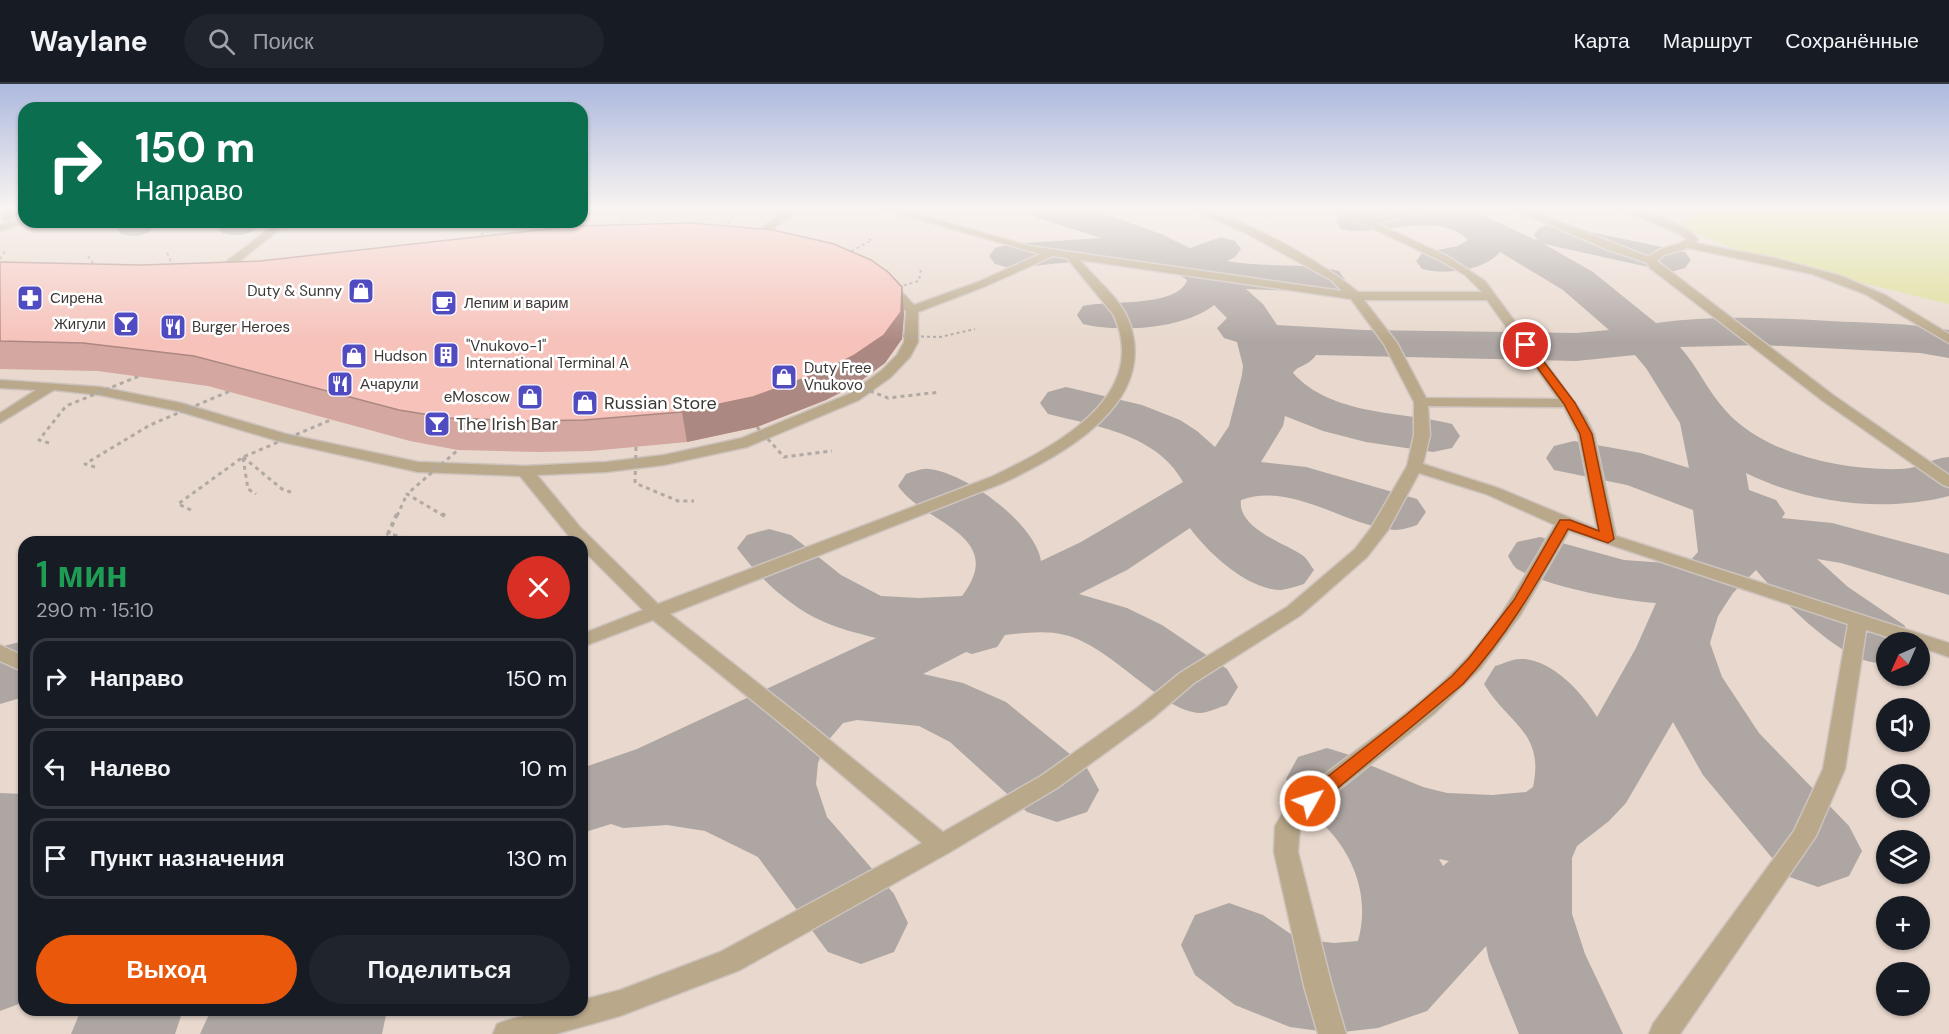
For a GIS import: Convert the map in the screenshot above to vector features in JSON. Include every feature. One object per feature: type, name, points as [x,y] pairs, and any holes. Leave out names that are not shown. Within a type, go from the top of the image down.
[{"type":"lane","points":[[227,282],[204,284],[244,253]]},
{"type":"lane","points":[[912,310],[982,284],[1050,253]]},
{"type":"lane","points":[[1061,253],[1355,296],[1490,296]]},
{"type":"lane","points":[[588,1012],[620,1003],[730,961],[941,845],[1048,782],[1145,713],[1187,678],[1294,611],[1361,553],[1379,530],[1415,466],[1422,435],[1421,402],[1390,344],[1355,296],[1335,278],[1292,253]]},
{"type":"lane","points":[[1430,253],[1469,273],[1490,296],[1569,403],[1586,434],[1608,539]]},
{"type":"lane","points":[[1631,253],[1651,261],[1661,272],[1748,339],[1949,482]]},
{"type":"lane","points":[[1651,261],[1657,253]]},
{"type":"lane","points":[[1729,253],[1788,265],[1843,281],[1867,291],[1949,339]]},
{"type":"lane","points":[[588,639],[997,480],[1032,464],[1073,439],[1103,411],[1116,393],[1128,361],[1127,336],[1123,322],[1109,300],[1082,272],[1070,255]]},
{"type":"lane","points":[[0,384],[100,391],[181,407],[283,438],[418,467],[525,471],[606,467],[664,460],[747,442],[854,397],[886,374],[903,357],[911,342],[912,310],[892,290],[876,280]]},
{"type":"lane","points":[[0,419],[51,386]]},
{"type":"lane","points":[[1421,402],[1569,403]]},
{"type":"lane","points":[[1415,466],[1492,491],[1608,539],[1949,650]]},
{"type":"lane","points":[[525,471],[579,536]]},
{"type":"lane","points":[[1332,1034],[1318,986],[1286,852],[1284,831],[1293,817],[1310,801],[1420,712],[1475,662],[1520,601],[1565,523]]},
{"type":"lane","points":[[588,545],[655,612],[797,725],[941,845]]},
{"type":"lane","points":[[1663,1034],[1804,837],[1834,769],[1858,620]]},
{"type":"lane","points":[[0,652],[18,662]]},
{"type":"lane","points":[[507,1034],[573,1016]]},
{"type":"path","points":[[167,253],[176,273]]},
{"type":"path","points":[[88,256],[99,272]]},
{"type":"path","points":[[893,288],[920,281],[921,269]]},
{"type":"path","points":[[903,336],[940,337],[975,329]]},
{"type":"path","points":[[49,443],[39,440],[66,406],[139,376]]},
{"type":"path","points":[[855,385],[888,398],[940,392]]},
{"type":"path","points":[[95,467],[85,464],[150,425],[230,391]]},
{"type":"path","points":[[191,510],[178,504],[243,457],[333,419]]},
{"type":"path","points":[[757,428],[784,457],[832,451]]},
{"type":"path","points":[[636,447],[635,483],[678,501],[694,501]]},
{"type":"path","points":[[396,536],[388,534],[407,494],[458,450]]},
{"type":"path","points":[[243,457],[282,489],[293,493]]},
{"type":"path","points":[[243,457],[248,489],[256,494]]},
{"type":"path","points":[[407,494],[445,516]]},
{"type":"shaded area","points":[[0,253],[1949,253],[1949,1034],[0,1034]]},
{"type":"green space","points":[[1747,253],[1949,253],[1949,304]]},
{"type":"building","name":"\"Vnukovo-1\" International Terminal A","points":[[329,253],[856,253],[871,260],[888,272],[902,287],[901,312],[884,335],[853,356],[824,371],[753,397],[682,412],[584,420],[529,421],[448,418],[399,410],[194,356],[83,343],[0,341],[0,262],[141,265],[260,261]]},
{"type":"taxiway","points":[[1009,256],[1048,253]]},
{"type":"taxiway","points":[[1154,253],[1187,262]]},
{"type":"taxiway","points":[[1170,253],[1187,262]]},
{"type":"taxiway","points":[[1206,268],[1205,256],[1211,253]]},
{"type":"taxiway","points":[[1436,261],[1474,253]]},
{"type":"taxiway","points":[[1532,253],[1578,281],[1647,339]]},
{"type":"taxiway","points":[[1640,253],[1671,260]]},
{"type":"taxiway","points":[[1187,262],[1206,268]]},
{"type":"taxiway","points":[[1187,262],[1208,276]]},
{"type":"taxiway","points":[[1206,268],[1236,275],[1274,279],[1324,280]]},
{"type":"taxiway","points":[[1206,268],[1208,276]]},
{"type":"taxiway","points":[[1099,315],[1143,314],[1176,308],[1190,303],[1200,295],[1207,284],[1208,276]]},
{"type":"taxiway","points":[[1208,276],[1247,313],[1256,333]]},
{"type":"taxiway","points":[[1240,328],[1256,333]]},
{"type":"taxiway","points":[[1647,339],[1684,333],[1761,331],[1920,339],[1949,344]]},
{"type":"taxiway","points":[[1256,333],[1288,340],[1364,344],[1576,347],[1647,339]]},
{"type":"taxiway","points":[[1256,333],[1267,366],[1267,375]]},
{"type":"taxiway","points":[[1647,339],[1666,361],[1707,423]]},
{"type":"taxiway","points":[[1267,375],[1277,360],[1294,353]]},
{"type":"taxiway","points":[[1215,490],[1256,426],[1267,375]]},
{"type":"taxiway","points":[[1267,375],[1281,391],[1298,403],[1319,413],[1366,426],[1433,436]]},
{"type":"taxiway","points":[[1066,403],[1124,417],[1161,432],[1192,455],[1204,470],[1214,490]]},
{"type":"taxiway","points":[[1707,423],[1748,453],[1799,474],[1826,481],[1879,488],[1904,487],[1928,484],[1947,474]]},
{"type":"taxiway","points":[[1707,423],[1717,466],[1720,500]]},
{"type":"taxiway","points":[[1574,458],[1641,470],[1720,500]]},
{"type":"taxiway","points":[[1215,490],[1237,482],[1259,479],[1282,480],[1329,490],[1396,512]]},
{"type":"taxiway","points":[[927,486],[981,520],[994,532],[1003,545],[1008,558],[1008,572],[1001,588],[984,615]]},
{"type":"taxiway","points":[[984,615],[1104,556],[1193,500],[1214,490]]},
{"type":"taxiway","points":[[1214,490],[1210,504],[1221,528],[1238,544],[1281,570]]},
{"type":"taxiway","points":[[1720,500],[1755,513]]},
{"type":"taxiway","points":[[1720,500],[1727,525],[1731,557]]},
{"type":"taxiway","points":[[1746,520],[1762,538]]},
{"type":"taxiway","points":[[1731,557],[1753,541],[1762,538]]},
{"type":"taxiway","points":[[1762,538],[1802,582],[1824,602],[1876,639]]},
{"type":"taxiway","points":[[1762,538],[1807,538],[1832,542],[1949,575]]},
{"type":"taxiway","points":[[769,548],[825,595],[862,613],[900,620],[939,620],[981,616]]},
{"type":"taxiway","points":[[1540,556],[1582,570],[1624,580],[1666,583],[1710,579]]},
{"type":"taxiway","points":[[1710,579],[1731,557]]},
{"type":"taxiway","points":[[1544,824],[1579,799],[1597,781],[1612,760],[1666,661],[1687,608],[1710,579]]},
{"type":"taxiway","points":[[983,616],[1044,611],[1084,617],[1137,642],[1200,687]]},
{"type":"taxiway","points":[[588,799],[666,771],[981,616]]},
{"type":"taxiway","points":[[972,631],[983,616]]},
{"type":"taxiway","points":[[1675,643],[1686,680],[1731,754],[1818,851]]},
{"type":"taxiway","points":[[0,679],[18,668]]},
{"type":"taxiway","points":[[1521,684],[1550,710],[1568,735],[1574,749],[1576,764],[1576,782],[1572,803]]},
{"type":"taxiway","points":[[826,700],[857,694],[898,696],[936,702],[978,722],[1057,790]]},
{"type":"taxiway","points":[[789,833],[775,784],[777,763],[788,739],[800,721],[824,696]]},
{"type":"taxiway","points":[[1327,779],[1355,803],[1375,826],[1393,855],[1406,887],[1410,917],[1408,933],[1392,979]]},
{"type":"taxiway","points":[[1343,787],[1393,811],[1447,827],[1484,830],[1544,824]]},
{"type":"taxiway","points":[[623,796],[645,793],[688,795],[729,805],[789,833]]},
{"type":"taxiway","points":[[1392,979],[1544,824]]},
{"type":"taxiway","points":[[1544,824],[1527,858],[1525,914],[1538,960],[1571,1034]]},
{"type":"taxiway","points":[[0,827],[18,828]]},
{"type":"taxiway","points":[[789,833],[861,923]]},
{"type":"taxiway","points":[[0,888],[18,878]]},
{"type":"taxiway","points":[[1229,945],[1270,974],[1304,986],[1319,988],[1363,986],[1392,979]]},
{"type":"taxiway","points":[[0,967],[18,958]]},
{"type":"taxiway","points":[[123,1034],[130,1016]]},
{"type":"taxiway","points":[[252,1034],[260,1016]]},
{"type":"taxiway","points":[[330,1034],[334,1016]]},
{"type":"place","name":"Duty & Sunny","points":[[361,291]]},
{"type":"place","name":"Сирена","points":[[30,298]]},
{"type":"place","name":"Лепим и варим","points":[[444,303]]},
{"type":"place","name":"Жигули","points":[[126,324]]},
{"type":"place","name":"Burger Heroes","points":[[173,327]]},
{"type":"place","name":"\"Vnukovo-1\" International Terminal A","points":[[446,355]]},
{"type":"place","name":"Hudson","points":[[354,356]]},
{"type":"place","name":"Duty Free Vnukovo","points":[[784,377]]},
{"type":"place","name":"Ачарули","points":[[340,384]]},
{"type":"place","name":"eMoscow","points":[[530,397]]},
{"type":"place","name":"Russian Store","points":[[585,403]]},
{"type":"place","name":"The Irish Bar","points":[[437,424]]},
{"type":"route","points":[[1310,801],[1412,719],[1458,680],[1475,662],[1520,601],[1565,523],[1608,539],[1586,434],[1569,403],[1526,345]]}]
